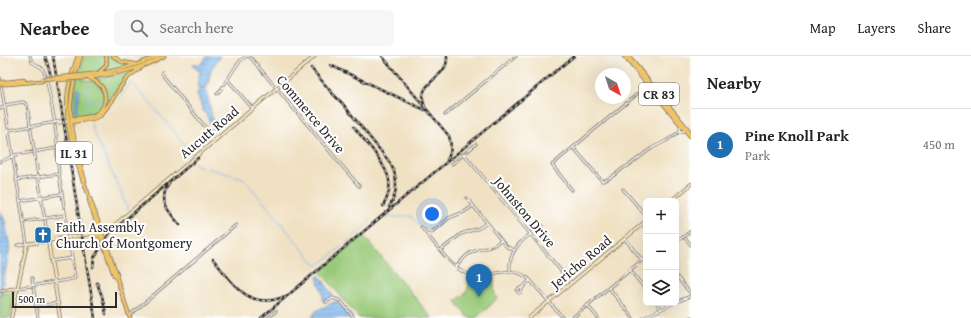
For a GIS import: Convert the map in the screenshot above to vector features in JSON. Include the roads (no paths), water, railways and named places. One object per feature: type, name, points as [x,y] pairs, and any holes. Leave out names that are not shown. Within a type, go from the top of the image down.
[{"type":"main road","name":"IL 31","points":[[78,56],[66,98],[70,121],[84,182],[90,198],[89,200],[102,233],[129,317]]},
{"type":"main road","name":"IL 31","points":[[70,121],[71,96],[75,75],[81,56]]},
{"type":"main road","points":[[97,74],[106,66],[106,56]]},
{"type":"main road","points":[[113,56],[122,62],[137,65]]},
{"type":"main road","points":[[85,77],[137,65],[158,56]]},
{"type":"main road","points":[[0,83],[114,74],[143,66],[164,56]]},
{"type":"main road","name":"CR 83","points":[[624,56],[691,133]]},
{"type":"main road","name":"CR 83","points":[[628,56],[680,125],[691,137]]},
{"type":"main road","points":[[70,121],[92,119],[100,116],[126,79],[143,66]]},
{"type":"main road","points":[[70,121],[94,115],[104,106],[104,90],[98,83],[85,77]]},
{"type":"main road","points":[[99,226],[102,233],[93,233],[99,226]]},
{"type":"street","points":[[30,56],[32,62],[41,67],[44,71],[56,123]]},
{"type":"street","points":[[217,94],[222,91],[239,63],[244,57],[247,56]]},
{"type":"street","name":"Commerce Drive","points":[[247,56],[251,58],[277,88],[359,186]]},
{"type":"street","name":"Aucutt Road","points":[[27,244],[86,234],[102,233],[115,224],[315,56]]},
{"type":"street","points":[[444,115],[516,56]]},
{"type":"street","points":[[162,72],[164,77],[216,140]]},
{"type":"street","points":[[0,78],[27,244],[11,318]]},
{"type":"street","points":[[228,79],[253,109]]},
{"type":"street","points":[[572,190],[552,164],[649,84]]},
{"type":"street","points":[[0,108],[23,102],[27,105],[60,318]]},
{"type":"street","points":[[9,130],[70,121]]},
{"type":"street","points":[[679,132],[680,125]]},
{"type":"street","points":[[1,291],[75,279],[59,174],[55,126]]},
{"type":"street","points":[[573,147],[596,176],[604,181],[608,180],[649,150],[666,142],[679,132],[686,132]]},
{"type":"street","points":[[452,164],[476,144]]},
{"type":"street","points":[[0,162],[13,156],[57,148]]},
{"type":"street","name":"Johnston Drive","points":[[464,154],[571,283]]},
{"type":"street","points":[[16,180],[59,174]]},
{"type":"street","points":[[674,198],[691,184]]},
{"type":"street","points":[[623,189],[643,212]]},
{"type":"street","points":[[20,201],[62,194]]},
{"type":"street","points":[[467,198],[507,247],[514,250]]},
{"type":"street","points":[[428,235],[449,218],[464,212],[473,206]]},
{"type":"street","points":[[23,222],[65,215]]},
{"type":"street","points":[[440,250],[461,234],[479,228],[486,223]]},
{"type":"street","name":"Jericho Road","points":[[529,318],[643,223]]},
{"type":"street","points":[[129,317],[236,225]]},
{"type":"street","points":[[510,271],[510,260],[514,250],[542,225]]},
{"type":"street","points":[[421,227],[440,250],[462,272],[480,276],[510,271],[522,274],[530,280],[563,318]]},
{"type":"street","points":[[679,239],[691,232]]},
{"type":"street","points":[[684,237],[691,245]]},
{"type":"street","points":[[572,318],[642,260],[624,239]]},
{"type":"street","points":[[456,267],[469,254],[489,248],[501,240]]},
{"type":"street","points":[[17,245],[27,244]]},
{"type":"street","points":[[51,261],[72,258]]},
{"type":"street","points":[[630,270],[643,286]]},
{"type":"street","points":[[468,282],[470,275]]},
{"type":"street","points":[[32,278],[38,318]]},
{"type":"street","points":[[523,287],[530,280]]},
{"type":"street","points":[[679,280],[691,295],[679,300]]},
{"type":"street","points":[[609,288],[634,318]]},
{"type":"street","points":[[326,302],[333,298],[341,301],[354,318]]},
{"type":"street","points":[[36,306],[58,303]]},
{"type":"street","points":[[588,305],[598,318]]},
{"type":"street","points":[[643,318],[667,306]]},
{"type":"street","points":[[268,318],[276,311]]},
{"type":"water","points":[[207,56],[220,56],[211,70],[207,87],[198,88],[200,70],[199,71],[194,67],[193,64],[202,64]]},
{"type":"water","points":[[77,88],[80,90],[77,114],[75,111]]},
{"type":"water","points":[[202,89],[206,89],[214,131],[203,111],[197,93]]},
{"type":"water","points":[[0,210],[5,221],[10,248],[0,297]]},
{"type":"water","points":[[319,275],[332,294],[328,300],[324,302],[322,300],[323,293],[317,277]]},
{"type":"water","points":[[336,301],[353,318],[312,318],[316,311]]},
{"type":"waterway","points":[[118,100],[131,82],[191,152],[190,158]]},
{"type":"waterway","points":[[85,93],[89,87]]},
{"type":"waterway","points":[[86,96],[89,113]]},
{"type":"waterway","points":[[89,97],[95,101],[101,101]]},
{"type":"waterway","points":[[91,123],[94,133]]},
{"type":"waterway","points":[[95,135],[129,211]]},
{"type":"waterway","points":[[194,163],[198,166],[243,178],[315,264],[318,265],[363,229],[371,220]]},
{"type":"waterway","points":[[375,223],[385,216],[410,216],[419,225]]},
{"type":"waterway","points":[[132,217],[134,222]]},
{"type":"railway","points":[[45,56],[52,79]]},
{"type":"railway","points":[[53,56],[95,318]]},
{"type":"railway","points":[[382,56],[449,136],[451,148],[447,160]]},
{"type":"railway","points":[[425,107],[423,98],[424,91],[443,70],[446,64],[447,56]]},
{"type":"railway","points":[[261,318],[574,56]]},
{"type":"railway","points":[[330,65],[425,110]]},
{"type":"railway","points":[[311,68],[333,94]]},
{"type":"railway","points":[[329,90],[343,104],[391,165],[394,171],[396,189],[389,207]]},
{"type":"railway","points":[[354,127],[382,163],[388,176],[389,190],[383,206]]},
{"type":"railway","points":[[93,267],[94,258],[109,234],[198,158]]},
{"type":"railway","points":[[169,184],[164,196],[164,201],[169,211],[180,225]]},
{"type":"railway","points":[[213,259],[234,285],[250,297],[260,300],[271,300],[283,297]]},
{"type":"railway","points":[[97,283],[106,314]]},
{"type":"place","name":"Faith Assembly Church of Montgomery","points":[[43,235]]},
{"type":"place","name":"Pine Knoll Park","points":[[479,297]]}]
